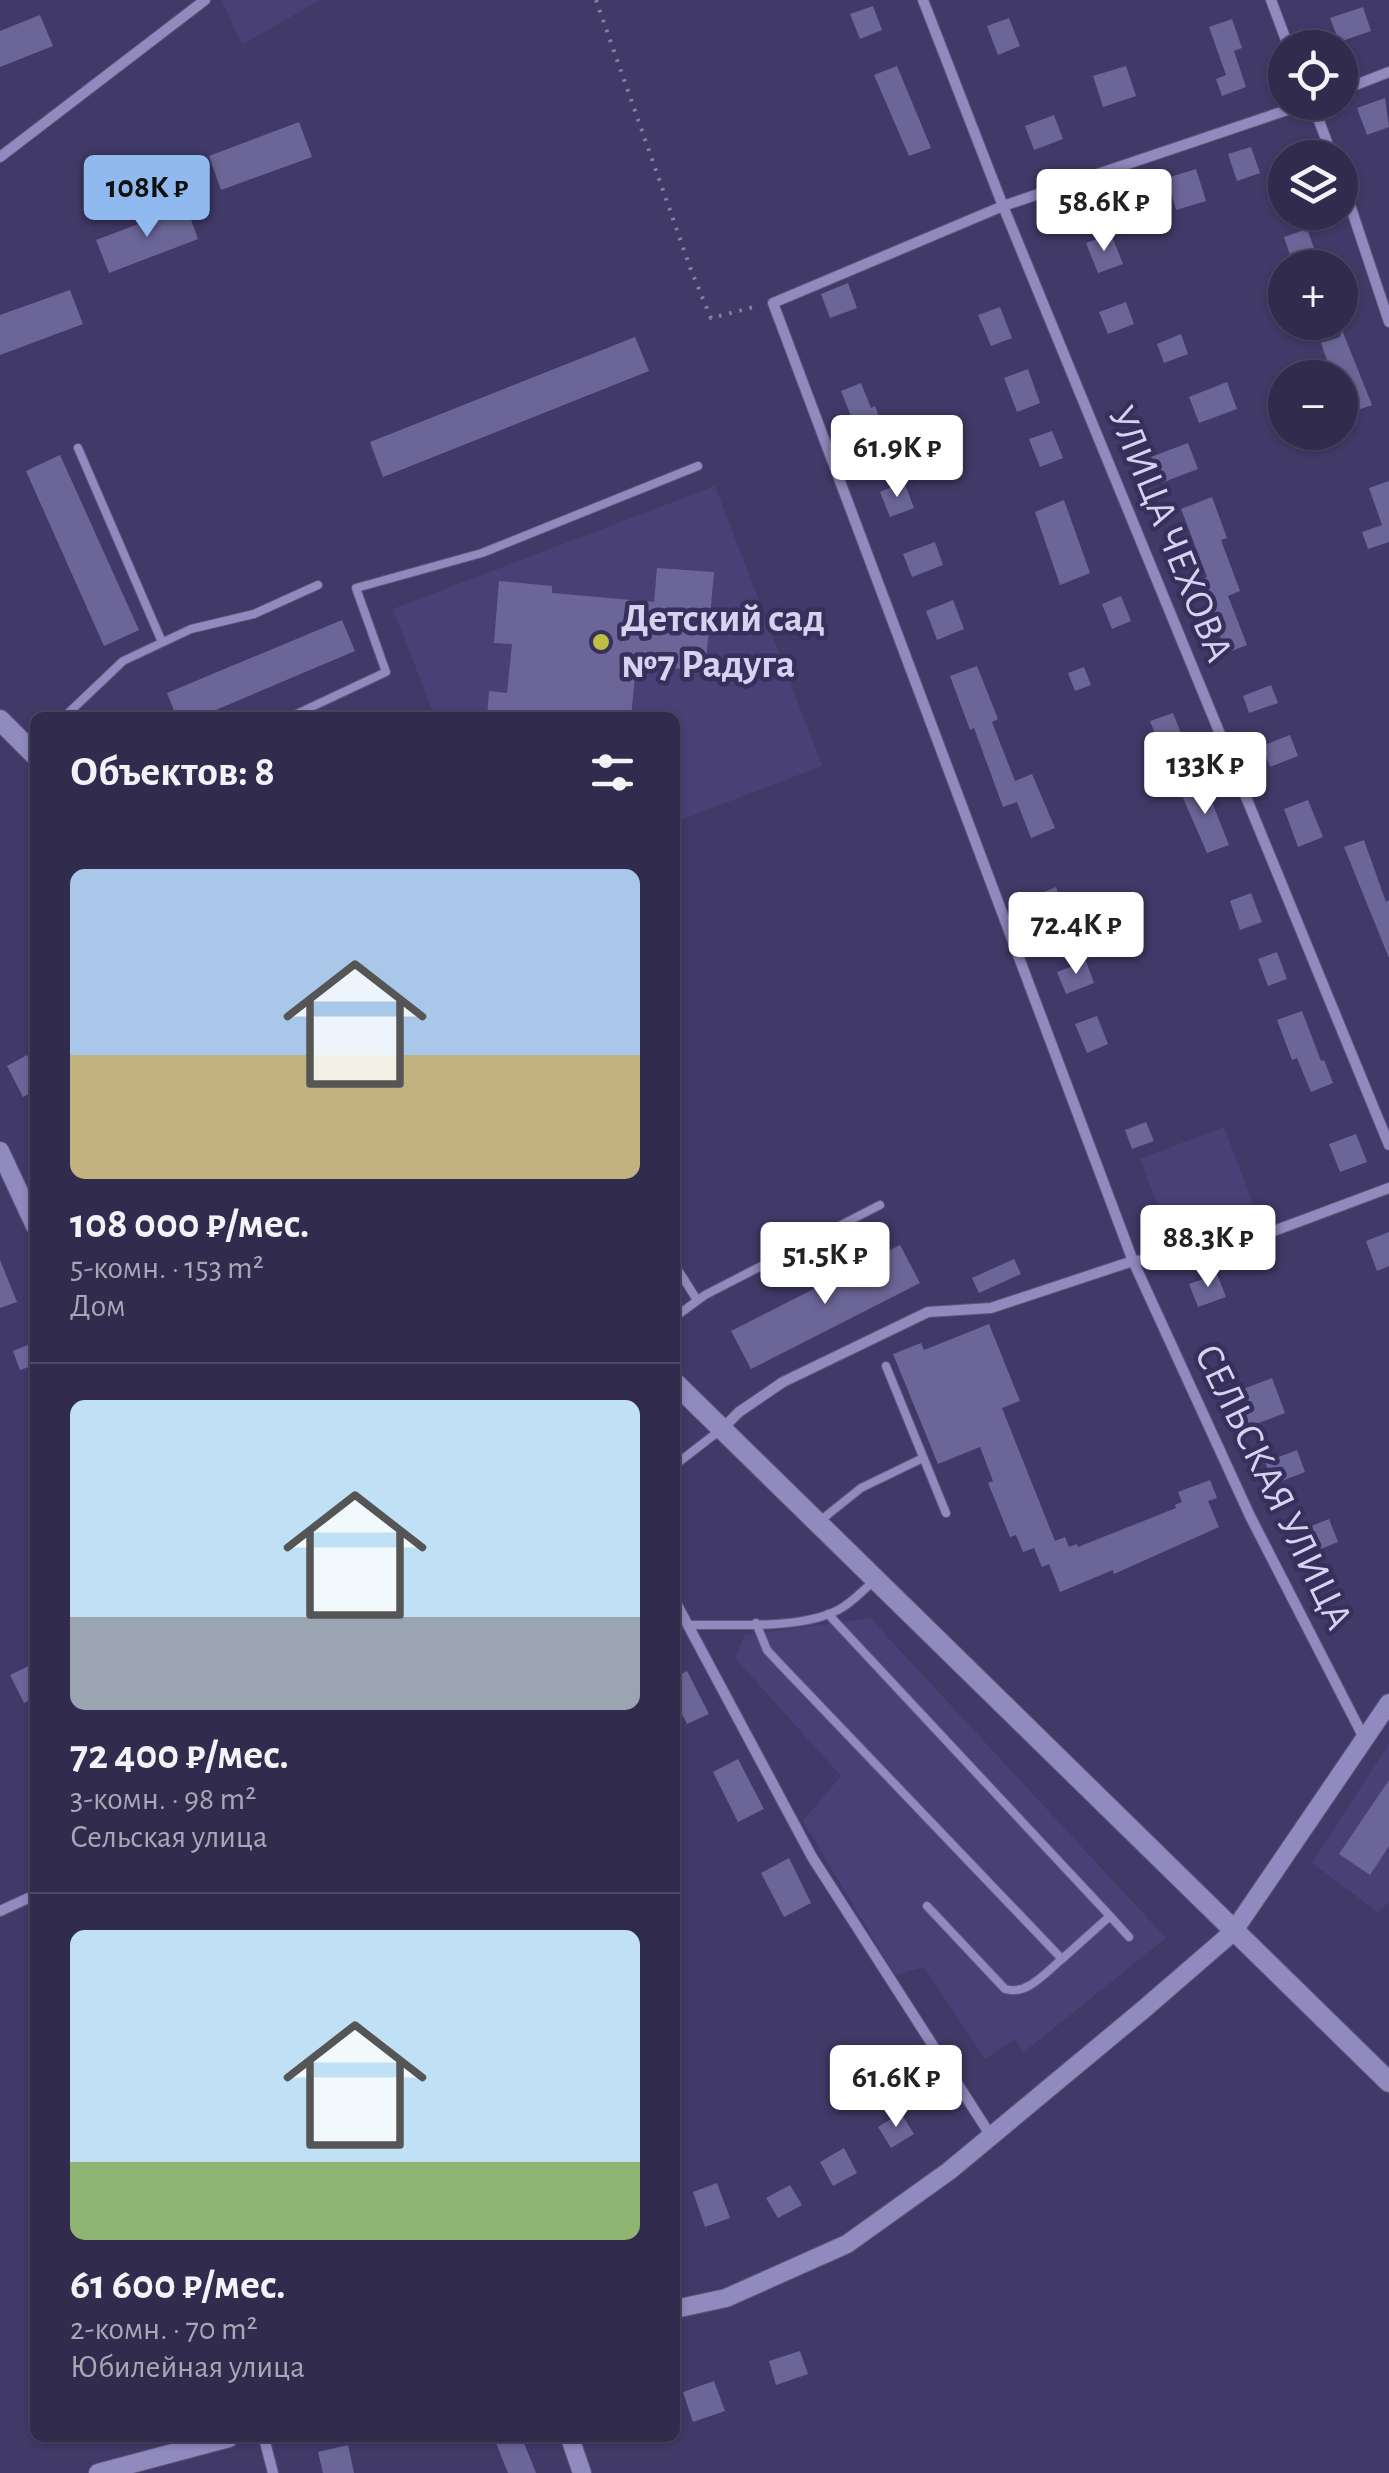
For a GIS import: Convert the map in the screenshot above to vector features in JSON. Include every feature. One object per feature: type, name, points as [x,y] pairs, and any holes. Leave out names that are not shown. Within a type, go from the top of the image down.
[{"type":"main road","points":[[0,720],[30,747]]},
{"type":"main road","points":[[680,1388],[1389,2082]]},
{"type":"street","points":[[0,157],[206,0]]},
{"type":"street","name":"УЛИЦА ЧЕХОВА","points":[[923,0],[1003,206],[1389,1145]]},
{"type":"street","points":[[1270,0],[1282,30]]},
{"type":"street","points":[[1358,84],[1389,72]]},
{"type":"street","points":[[772,303],[1003,206],[1268,117]]},
{"type":"street","points":[[1358,229],[1389,322]]},
{"type":"street","name":"СЕЛЬСКАЯ УЛИЦА","points":[[772,303],[1133,1261],[1250,1516],[1364,1740]]},
{"type":"street","points":[[0,1151],[30,1215]]},
{"type":"street","points":[[722,1429],[739,1412],[783,1382],[928,1312],[991,1308],[1133,1261],[1192,1257],[1264,1235],[1389,1188]]},
{"type":"street","points":[[680,1610],[812,1858],[991,2136]]},
{"type":"street","points":[[680,2308],[726,2298],[847,2244],[949,2170],[1233,1932],[1389,1703]]},
{"type":"street","points":[[0,1910],[30,1897]]},
{"type":"street","points":[[98,2473],[214,2442]]},
{"type":"street","points":[[265,2442],[273,2473]]},
{"type":"street","points":[[571,2442],[582,2473]]},
{"type":"lane","points":[[78,448],[162,642]]},
{"type":"lane","points":[[301,712],[386,672],[356,588],[482,553],[698,466]]},
{"type":"lane","points":[[69,712],[124,661],[192,628],[254,614],[318,585]]},
{"type":"lane","points":[[680,1313],[697,1300],[880,1205]]},
{"type":"lane","points":[[680,1273],[697,1300]]},
{"type":"lane","points":[[886,1366],[946,1513]]},
{"type":"lane","points":[[680,1461],[722,1429]]},
{"type":"lane","points":[[817,1523],[861,1488],[924,1458]]},
{"type":"lane","points":[[689,1625],[756,1623],[828,1614],[840,1610],[875,1580]]},
{"type":"lane","points":[[828,1614],[1129,1938]]},
{"type":"lane","points":[[756,1623],[767,1650],[1062,1958]]},
{"type":"lane","points":[[927,1906],[1012,1992],[1021,1992],[1110,1916]]},
{"type":"path","points":[[596,0],[711,318],[772,303]]},
{"type":"shaded area","points":[[222,0],[320,0],[242,45]]},
{"type":"shaded area","points":[[715,486],[822,766],[680,820],[680,712],[433,712],[393,609]]},
{"type":"shaded area","points":[[1224,1127],[1259,1220],[1175,1249],[1140,1159]]},
{"type":"shaded area","points":[[870,1618],[1166,1938],[1024,2052],[1015,2039],[985,2059],[924,1967],[895,1975],[803,1821],[841,1776],[735,1658],[745,1635]]},
{"type":"shaded area","points":[[1389,1744],[1389,1902],[1378,1912],[1312,1863]]},
{"type":"building","points":[[873,6],[882,30],[860,39],[850,14]]},
{"type":"building","points":[[1363,7],[1371,31],[1358,35],[1358,30],[1334,30],[1330,18]]},
{"type":"building","points":[[40,15],[53,46],[0,67],[0,31]]},
{"type":"building","points":[[1009,18],[1020,46],[998,55],[987,26]]},
{"type":"building","points":[[1232,19],[1242,48],[1234,51],[1246,87],[1222,96],[1216,79],[1226,75],[1209,27]]},
{"type":"building","points":[[897,66],[931,148],[909,156],[874,75]]},
{"type":"building","points":[[1126,66],[1136,96],[1103,107],[1093,76]]},
{"type":"building","points":[[1385,98],[1389,127],[1367,135],[1358,108]]},
{"type":"building","points":[[1054,115],[1063,139],[1034,150],[1025,126]]},
{"type":"building","points":[[299,122],[312,157],[221,190],[209,156]]},
{"type":"building","points":[[1251,147],[1260,173],[1237,181],[1228,154]]},
{"type":"building","points":[[1196,169],[1206,201],[1176,210],[1167,178]]},
{"type":"building","points":[[186,206],[198,239],[109,273],[96,240]]},
{"type":"building","points":[[1307,230],[1315,250],[1288,250],[1284,237]]},
{"type":"building","points":[[1111,234],[1123,264],[1098,273],[1086,243]]},
{"type":"building","points":[[848,283],[857,308],[830,318],[821,294]]},
{"type":"building","points":[[70,290],[83,324],[0,355],[0,315]]},
{"type":"building","points":[[1126,302],[1134,324],[1108,334],[1099,312]]},
{"type":"building","points":[[1000,307],[1012,338],[991,346],[978,315]]},
{"type":"building","points":[[1181,334],[1188,354],[1164,363],[1157,344]]},
{"type":"building","points":[[635,337],[649,371],[383,477],[370,442]]},
{"type":"building","points":[[1346,340],[1354,360],[1327,360],[1321,343]]},
{"type":"building","points":[[1028,369],[1040,403],[1017,412],[1004,378]]},
{"type":"building","points":[[1358,370],[1372,405],[1358,410]]},
{"type":"building","points":[[1227,382],[1237,409],[1199,423],[1189,397]]},
{"type":"building","points":[[861,383],[871,408],[875,406],[891,448],[867,457],[841,391]]},
{"type":"building","points":[[1052,431],[1063,458],[1040,467],[1029,439]]},
{"type":"building","points":[[1188,443],[1198,469],[1161,483],[1151,457]]},
{"type":"building","points":[[60,455],[139,630],[104,646],[26,471]]},
{"type":"building","points":[[1389,481],[1389,542],[1368,549],[1362,532],[1382,525],[1369,488]]},
{"type":"building","points":[[904,482],[914,508],[890,517],[880,492]]},
{"type":"building","points":[[1212,497],[1227,538],[1221,540],[1240,591],[1228,596],[1247,645],[1226,653],[1200,580],[1207,577],[1181,509]]},
{"type":"building","points":[[1064,500],[1090,573],[1060,585],[1035,512]]},
{"type":"building","points":[[935,542],[943,565],[912,577],[903,554]]},
{"type":"building","name":"Детский сад №7 Радуга","points":[[657,568],[714,572],[705,671],[636,665],[632,712],[487,712],[489,691],[507,693],[512,644],[494,643],[499,581],[552,586],[552,593],[654,602]]},
{"type":"building","points":[[1121,596],[1131,621],[1112,629],[1102,604]]},
{"type":"building","points":[[953,600],[964,629],[937,640],[926,611]]},
{"type":"building","points":[[342,620],[355,651],[211,712],[175,712],[167,693]]},
{"type":"building","points":[[977,666],[998,719],[992,722],[1015,781],[1032,774],[1055,828],[1031,838],[1017,802],[1003,807],[950,676]]},
{"type":"building","points":[[1084,667],[1091,685],[1075,691],[1068,673]]},
{"type":"building","points":[[1271,685],[1278,703],[1249,713],[1243,696]]},
{"type":"building","points":[[1173,713],[1185,743],[1162,751],[1150,721]]},
{"type":"building","points":[[1290,735],[1298,756],[1270,767],[1262,746]]},
{"type":"building","points":[[1204,782],[1229,845],[1207,853],[1180,791]]},
{"type":"building","points":[[1308,800],[1323,837],[1298,847],[1284,809]]},
{"type":"building","points":[[1364,840],[1386,902],[1389,900],[1389,958],[1344,847]]},
{"type":"building","points":[[1056,887],[1065,913],[1041,922],[1031,897]]},
{"type":"building","points":[[1251,893],[1262,922],[1240,930],[1230,901]]},
{"type":"building","points":[[1277,952],[1287,979],[1268,986],[1258,959]]},
{"type":"building","points":[[1086,961],[1094,983],[1066,994],[1057,972]]},
{"type":"building","points":[[1302,1011],[1333,1083],[1311,1092],[1297,1058],[1292,1060],[1277,1020]]},
{"type":"building","points":[[1097,1016],[1108,1044],[1087,1053],[1075,1024]]},
{"type":"building","points":[[27,1055],[30,1094],[23,1097],[7,1066]]},
{"type":"building","points":[[1146,1122],[1154,1141],[1132,1149],[1125,1130]]},
{"type":"building","points":[[1356,1134],[1367,1162],[1340,1172],[1329,1144]]},
{"type":"building","points":[[1389,1232],[1389,1266],[1377,1271],[1366,1241]]},
{"type":"building","points":[[900,1245],[920,1283],[751,1369],[731,1331]]},
{"type":"building","points":[[1014,1259],[1021,1274],[979,1293],[972,1278]]},
{"type":"building","points":[[0,1260],[17,1302],[0,1308]]},
{"type":"building","points":[[1217,1274],[1226,1297],[1198,1307],[1189,1284]]},
{"type":"building","points":[[989,1324],[1020,1401],[1002,1408],[1055,1541],[1065,1537],[1069,1547],[1078,1547],[1176,1508],[1182,1502],[1178,1492],[1210,1480],[1217,1498],[1208,1501],[1219,1527],[1114,1574],[1113,1570],[1060,1592],[1049,1564],[1042,1567],[1034,1548],[1023,1552],[1016,1535],[1010,1537],[988,1483],[993,1481],[980,1447],[938,1464],[893,1354],[921,1343],[924,1350]]},
{"type":"building","points":[[30,1344],[30,1367],[20,1370],[13,1351]]},
{"type":"building","points":[[1272,1378],[1285,1413],[1248,1427],[1235,1392]]},
{"type":"building","points":[[1297,1450],[1305,1472],[1274,1484],[1265,1462]]},
{"type":"building","points":[[1329,1519],[1338,1542],[1306,1555],[1297,1532]]},
{"type":"building","points":[[30,1665],[30,1700],[24,1703],[10,1675]]},
{"type":"building","points":[[687,1671],[709,1714],[687,1724],[680,1710],[680,1674]]},
{"type":"building","points":[[738,1759],[764,1809],[738,1822],[713,1772]]},
{"type":"building","points":[[1389,1780],[1389,1846],[1370,1875],[1339,1854]]},
{"type":"building","points":[[789,1858],[811,1903],[784,1917],[761,1873]]},
{"type":"building","points":[[901,2113],[914,2134],[891,2148],[878,2127]]},
{"type":"building","points":[[844,2148],[857,2173],[833,2186],[820,2162]]},
{"type":"building","points":[[717,2183],[730,2218],[705,2227],[693,2192]]},
{"type":"building","points":[[790,2185],[802,2205],[778,2218],[766,2198]]},
{"type":"building","points":[[800,2351],[808,2374],[776,2385],[769,2361]]},
{"type":"building","points":[[714,2381],[725,2411],[693,2422],[683,2392]]},
{"type":"building","points":[[496,2442],[524,2442],[536,2473],[508,2473]]},
{"type":"building","points":[[348,2445],[354,2473],[323,2473],[318,2452]]},
{"type":"place","name":"Детский сад №7 Радуга","points":[[601,642]]}]
